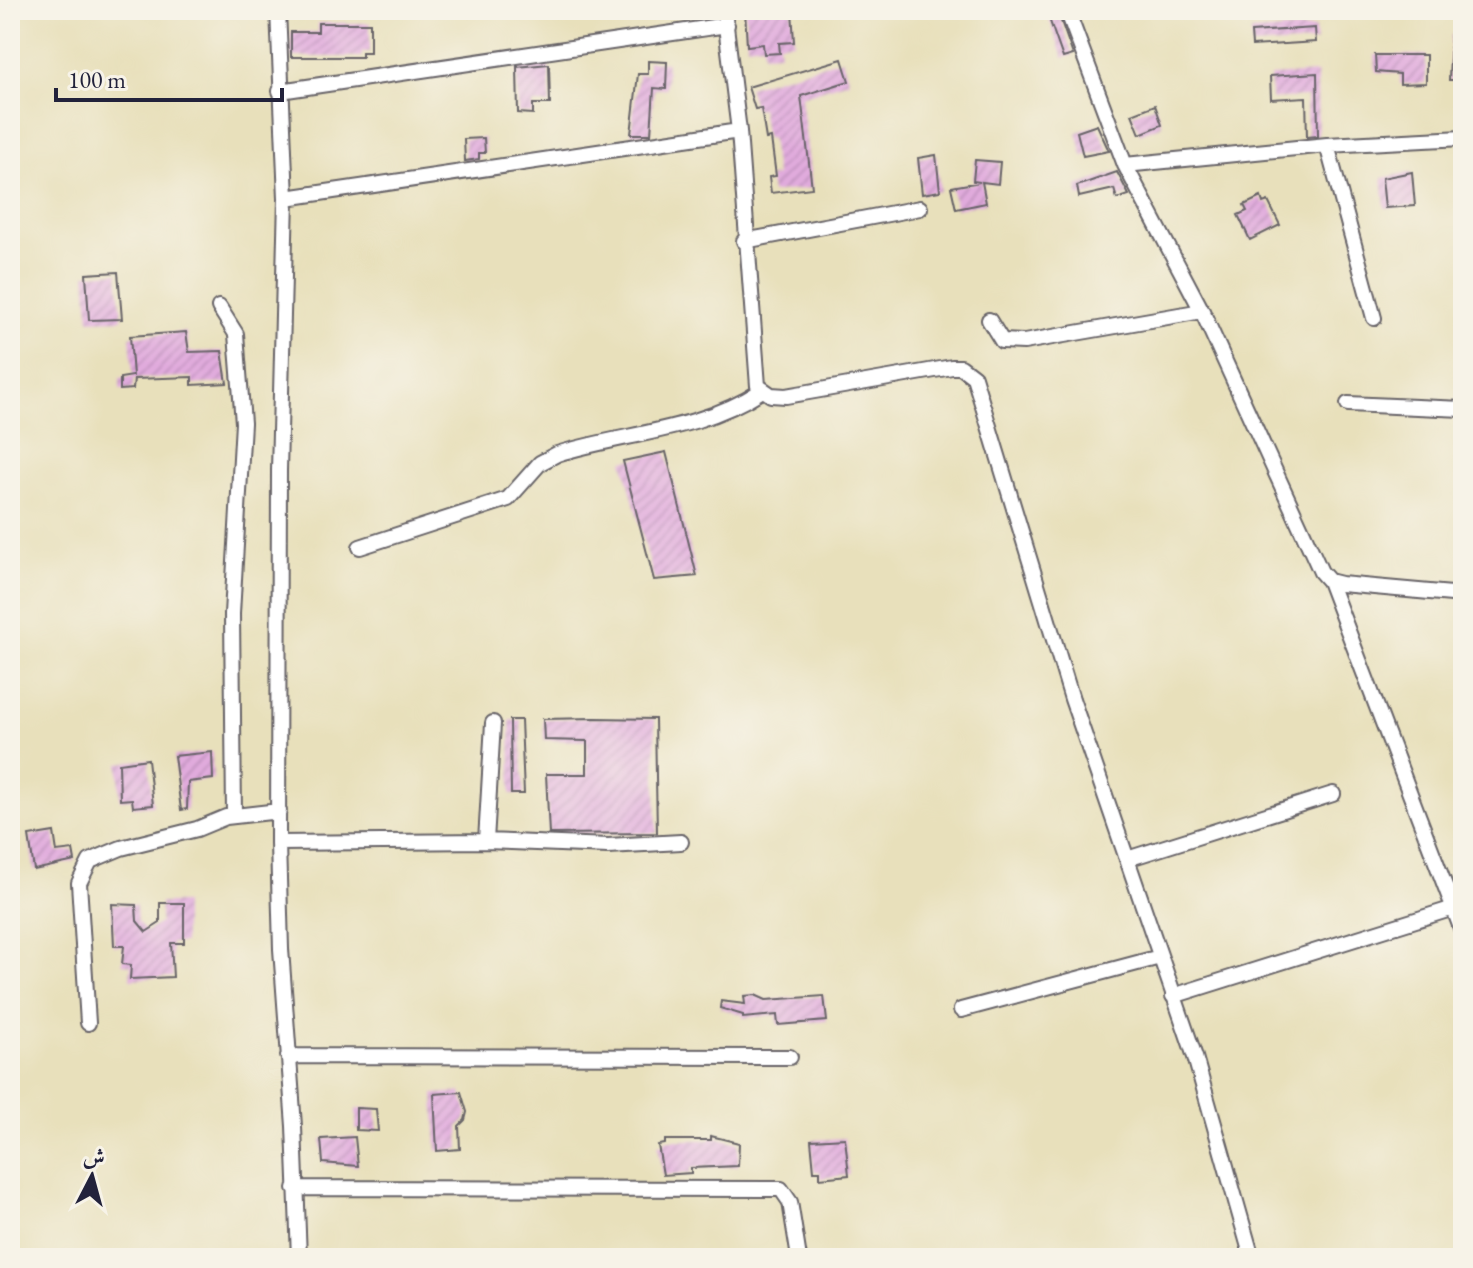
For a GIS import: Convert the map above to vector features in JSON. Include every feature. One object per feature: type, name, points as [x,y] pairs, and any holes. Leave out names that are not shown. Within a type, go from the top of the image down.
[{"type":"street","points":[[278,10],[286,198],[279,500],[278,843],[299,1258]]},
{"type":"street","points":[[1067,10],[1125,165],[1202,311],[1308,549],[1329,581],[1463,933]]},
{"type":"street","points":[[280,91],[725,18],[739,131],[744,241],[756,381],[761,391]]},
{"type":"street","points":[[286,198],[739,131]]},
{"type":"street","points":[[1125,165],[1327,145],[1463,138]]},
{"type":"street","points":[[1327,145],[1374,318]]},
{"type":"street","points":[[744,241],[920,208]]},
{"type":"street","points":[[219,307],[236,334],[243,423],[232,614],[234,816]]},
{"type":"street","points":[[989,320],[1002,341],[1024,342],[1202,311]]},
{"type":"street","points":[[360,547],[508,499],[540,463],[557,454],[677,427],[747,400],[761,391],[786,396],[952,367],[961,367],[974,377],[1072,699],[1195,1057],[1252,1258]]},
{"type":"street","points":[[1348,404],[1463,409]]},
{"type":"street","points":[[1329,581],[1463,595]]},
{"type":"street","points":[[486,841],[493,723]]},
{"type":"street","points":[[1127,859],[1333,794]]},
{"type":"street","points":[[88,1023],[79,883],[90,861],[121,848],[234,816],[279,811]]},
{"type":"street","points":[[278,843],[486,841],[608,846],[681,842]]},
{"type":"street","points":[[1173,996],[1454,908]]},
{"type":"street","points":[[961,1010],[1160,957]]},
{"type":"street","points":[[288,1056],[790,1057]]},
{"type":"street","points":[[295,1188],[781,1189],[790,1202],[799,1258]]},
{"type":"building","points":[[745,10],[792,10],[794,42],[779,43],[780,53],[764,54],[763,44],[747,46]]},
{"type":"building","points":[[1046,10],[1057,10],[1073,55],[1063,58]]},
{"type":"building","points":[[318,23],[370,23],[370,52],[362,52],[362,57],[291,57],[291,32],[318,32]]},
{"type":"building","points":[[1315,28],[1316,42],[1252,46],[1251,32]]},
{"type":"building","points":[[1451,35],[1463,35],[1463,80],[1449,80]]},
{"type":"building","points":[[1375,55],[1426,55],[1426,83],[1400,84],[1400,74],[1376,72]]},
{"type":"building","points":[[842,59],[849,81],[801,96],[812,188],[771,193],[769,177],[776,176],[771,138],[766,139],[761,108],[755,109],[748,87]]},
{"type":"building","points":[[648,61],[667,62],[666,89],[654,88],[651,134],[631,134],[638,74],[648,74]]},
{"type":"building","points":[[549,64],[550,104],[533,104],[533,114],[518,113],[517,67]]},
{"type":"building","points":[[1317,73],[1318,136],[1307,137],[1306,97],[1271,99],[1270,76]]},
{"type":"building","points":[[1155,105],[1162,125],[1140,134],[1132,114]]},
{"type":"building","points":[[1097,125],[1109,151],[1083,156],[1077,132]]},
{"type":"building","points":[[484,138],[485,153],[479,153],[479,159],[465,161],[464,139]]},
{"type":"building","points":[[936,155],[940,191],[922,194],[918,158]]},
{"type":"building","points":[[975,160],[1000,162],[998,184],[982,182],[986,203],[956,209],[951,187],[980,182],[973,181]]},
{"type":"building","points":[[1117,172],[1129,195],[1117,199],[1114,189],[1079,197],[1077,186]]},
{"type":"building","points":[[1412,172],[1415,206],[1385,208],[1382,178]]},
{"type":"building","points":[[1261,197],[1263,203],[1268,201],[1280,225],[1250,240],[1238,215],[1247,211],[1244,205]]},
{"type":"building","points":[[118,272],[122,319],[89,320],[86,274]]},
{"type":"building","points":[[186,332],[189,352],[222,351],[227,383],[192,385],[192,377],[134,379],[133,389],[120,390],[120,378],[133,376],[130,336]]},
{"type":"building","points":[[666,452],[697,576],[654,580],[623,461]]},
{"type":"building","points":[[543,719],[655,719],[657,833],[549,834],[546,774],[587,774],[587,741],[544,740]]},
{"type":"building","points":[[510,720],[521,720],[524,794],[511,794]]},
{"type":"building","points":[[212,752],[213,779],[188,782],[187,809],[181,810],[174,756]]},
{"type":"building","points":[[148,759],[153,805],[133,807],[132,799],[120,800],[119,763]]},
{"type":"building","points":[[54,832],[57,852],[73,850],[75,861],[34,870],[29,836]]},
{"type":"building","points":[[160,903],[184,903],[184,943],[171,943],[173,977],[130,979],[131,965],[122,964],[124,946],[114,946],[112,904],[136,905],[137,921],[146,932],[160,923]]},
{"type":"building","points":[[755,995],[766,1000],[824,996],[827,1021],[778,1025],[777,1015],[743,1018],[743,1015],[720,1008],[721,1001],[745,1004],[744,996]]},
{"type":"building","points":[[461,1092],[467,1112],[459,1126],[460,1149],[437,1151],[434,1094]]},
{"type":"building","points":[[356,1108],[376,1109],[378,1131],[356,1130]]},
{"type":"building","points":[[711,1136],[739,1143],[738,1166],[691,1168],[691,1173],[663,1175],[658,1145],[665,1144],[665,1140],[711,1140]]},
{"type":"building","points":[[355,1137],[358,1166],[323,1163],[321,1139]]},
{"type":"building","points":[[845,1138],[849,1175],[820,1178],[820,1171],[814,1171],[811,1140]]}]
